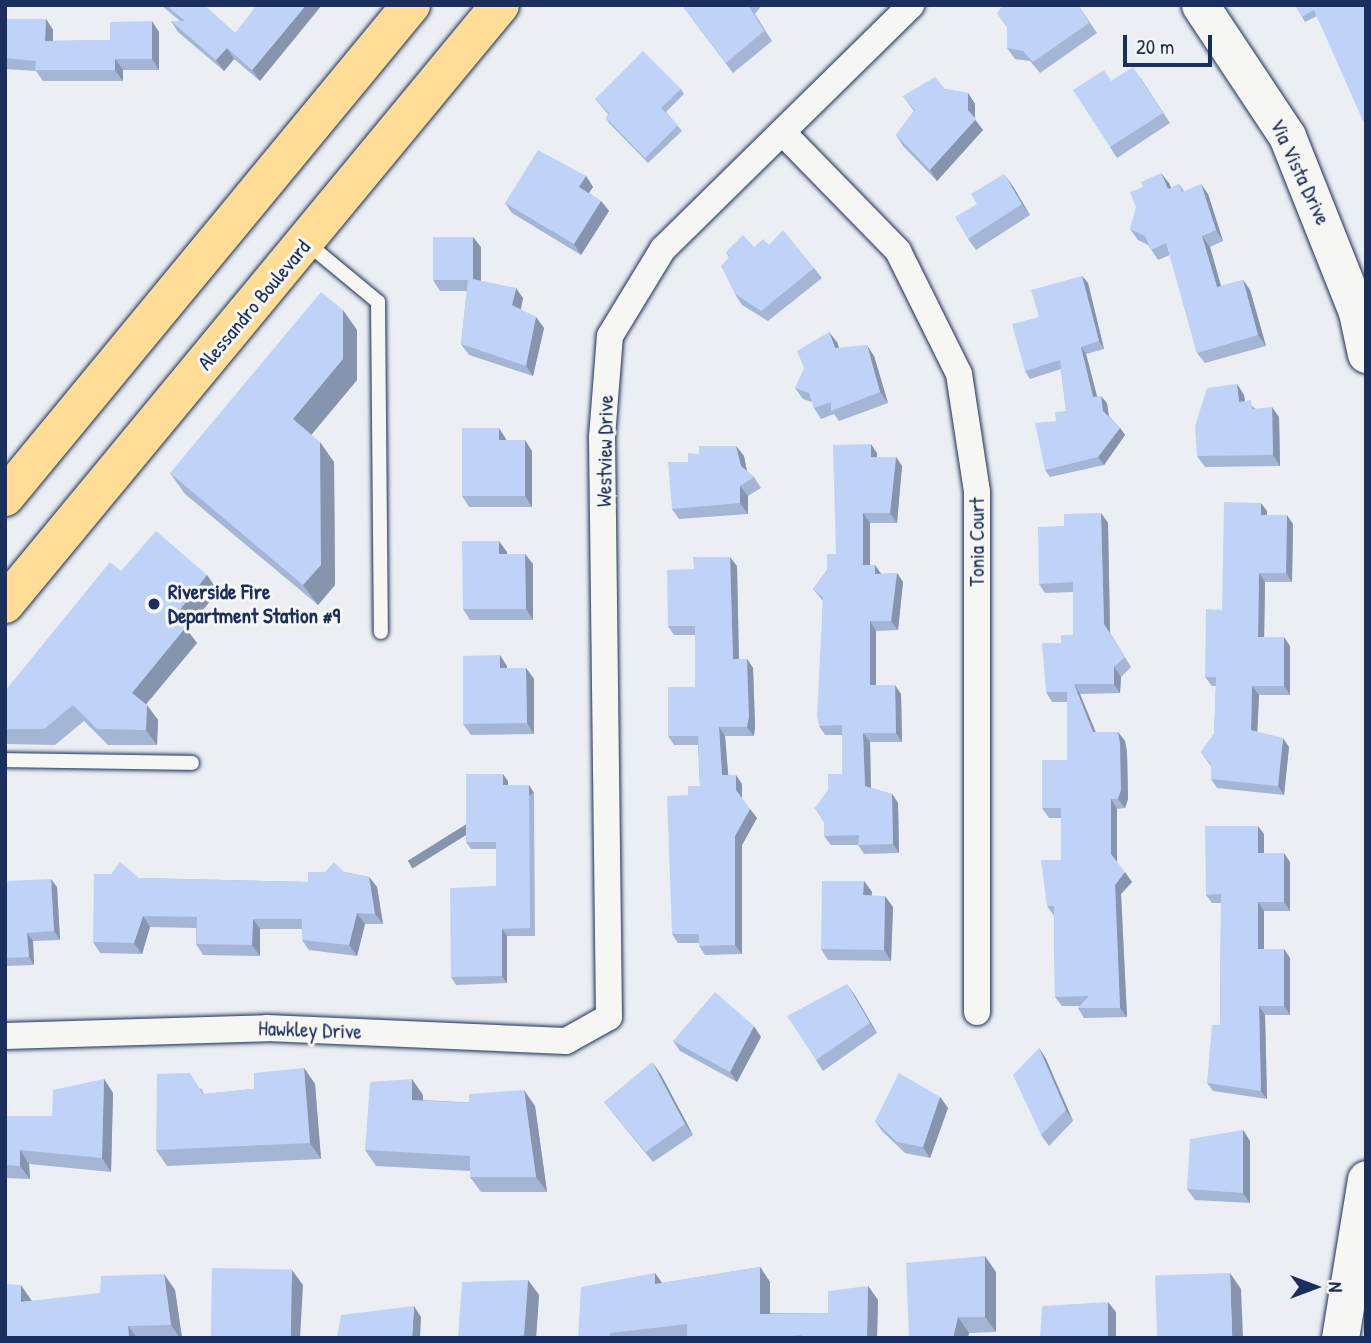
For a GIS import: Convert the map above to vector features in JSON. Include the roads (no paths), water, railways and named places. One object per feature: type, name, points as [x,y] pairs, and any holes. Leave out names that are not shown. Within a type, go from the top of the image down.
[{"type":"main road","points":[[5,497],[411,5]]},
{"type":"main road","name":"Alessandro Boulevard","points":[[5,604],[500,5]]},
{"type":"street","name":"Westview Drive","points":[[609,1017],[602,437],[610,336],[663,249],[784,134],[911,5]]},
{"type":"street","name":"Via Vista Drive","points":[[1200,5],[1287,136],[1348,287],[1366,354]]},
{"type":"street","name":"Tonia Court","points":[[784,134],[898,251],[959,374],[977,492],[977,1012]]},
{"type":"street","name":"Hawkley Drive","points":[[5,1036],[267,1028],[566,1041],[609,1017]]},
{"type":"street","points":[[1339,1338],[1366,1178]]},
{"type":"lane","points":[[306,242],[378,302],[381,632]]},
{"type":"lane","points":[[5,760],[192,763]]},
{"type":"place","name":"Riverside Fire Department Station #9","points":[[154,604]]}]
